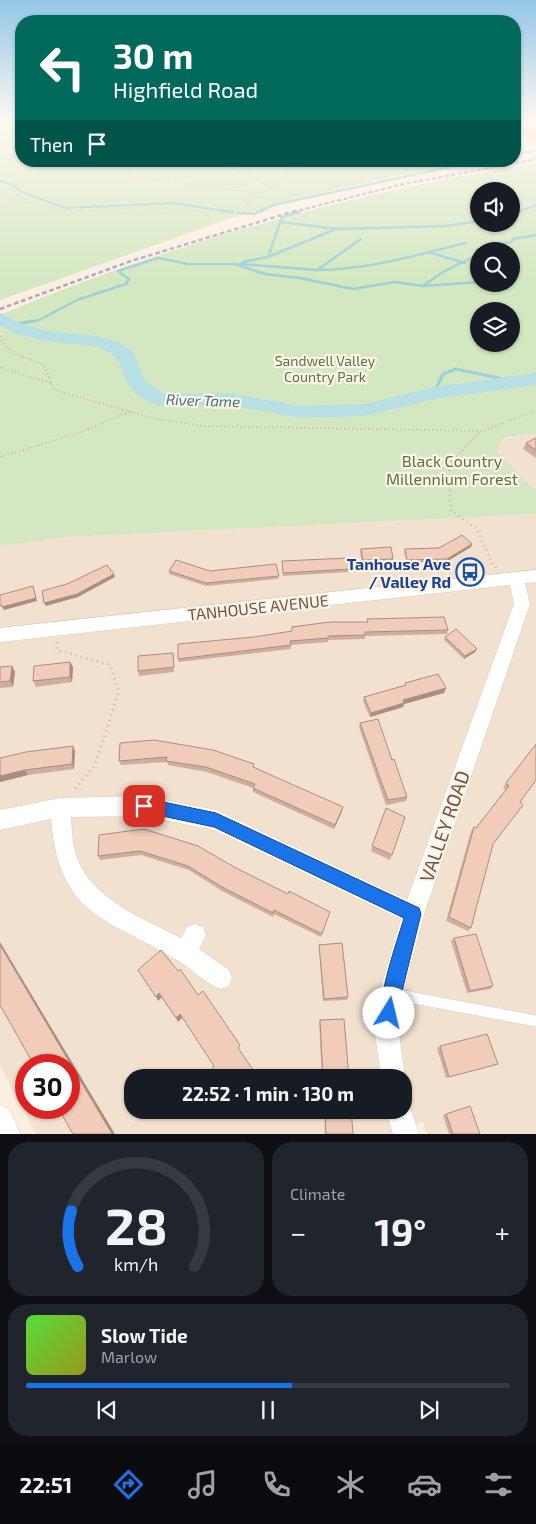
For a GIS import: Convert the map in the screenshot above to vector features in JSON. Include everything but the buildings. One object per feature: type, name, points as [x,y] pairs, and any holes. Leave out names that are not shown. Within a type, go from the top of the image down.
[{"type":"street","name":"TANHOUSE AVENUE","points":[[0,634],[536,576]]},
{"type":"street","name":"VALLEY ROAD","points":[[392,1069],[386,1033],[391,994],[413,914],[522,604],[516,579]]},
{"type":"street","points":[[0,820],[60,808],[144,806],[216,820],[413,914]]},
{"type":"street","points":[[60,808],[63,842],[70,868],[92,899],[121,919],[190,944],[221,978]]},
{"type":"street","points":[[0,1118],[8,1134]]},
{"type":"street","points":[[402,1119],[406,1134]]},
{"type":"lane","points":[[391,994],[536,1021]]},
{"type":"path","points":[[124,175],[255,193],[264,192]]},
{"type":"path","points":[[254,175],[261,178],[270,188]]},
{"type":"path","points":[[0,198],[76,212],[143,207],[234,214],[287,175]]},
{"type":"path","points":[[0,336],[1,342],[10,353],[43,364],[55,390],[156,419],[205,426],[481,431],[536,411]]},
{"type":"path","points":[[0,367],[53,384]]},
{"type":"path","points":[[0,456],[56,441],[102,425],[130,412]]},
{"type":"path","points":[[481,431],[449,464],[451,510],[477,529],[493,565],[516,579]]},
{"type":"path","points":[[56,628],[57,650],[110,665],[119,692],[95,765],[60,808]]},
{"type":"shaded area","points":[[536,433],[536,491],[496,450],[504,439]]},
{"type":"shaded area","points":[[536,514],[536,1134],[427,1134],[423,1121],[400,1134],[36,1134],[28,1119],[80,1119],[80,1054],[15,1054],[15,1094],[0,1066],[0,546],[70,537]]},
{"type":"green space","points":[[0,175],[406,175],[351,186],[231,218],[0,300]]},
{"type":"green space","name":"Sandwell Valley Country Park","points":[[467,175],[536,175],[536,433],[504,438],[496,450],[536,491],[536,514],[70,537],[0,546],[0,315],[130,265],[196,243],[331,205]]},
{"type":"waterway","points":[[260,212],[274,205],[413,175]]},
{"type":"waterway","points":[[0,181],[12,184],[24,193],[66,208],[174,203],[230,212]]},
{"type":"waterway","points":[[520,211],[536,206]]},
{"type":"waterway","points":[[222,210],[233,212]]},
{"type":"waterway","points":[[238,213],[254,214],[262,210]]},
{"type":"waterway","points":[[280,222],[282,217],[300,212]]},
{"type":"waterway","points":[[268,257],[280,222]]},
{"type":"waterway","points":[[280,222],[338,229],[445,226],[470,222]]},
{"type":"waterway","points":[[268,257],[336,229]]},
{"type":"waterway","points":[[511,242],[513,239],[536,235]]},
{"type":"waterway","points":[[317,270],[361,239]]},
{"type":"waterway","points":[[429,252],[465,243]]},
{"type":"waterway","points":[[317,270],[373,265],[429,252]]},
{"type":"waterway","points":[[429,252],[462,262]]},
{"type":"waterway","points":[[243,262],[268,257]]},
{"type":"waterway","points":[[25,323],[39,320],[77,300],[126,284],[129,279],[118,271],[158,258],[188,264],[235,264],[265,274],[300,278],[353,289],[395,282],[423,286]]},
{"type":"waterway","points":[[462,262],[470,258]]},
{"type":"waterway","points":[[423,286],[443,272],[462,262]]},
{"type":"waterway","points":[[240,264],[317,270]]},
{"type":"waterway","points":[[423,286],[470,283]]},
{"type":"waterway","name":"River Tame","points":[[0,318],[18,329],[47,336],[95,341],[112,346],[126,355],[138,385],[160,400],[229,399],[300,412],[365,410],[434,393],[536,379]]},
{"type":"waterway","points":[[11,325],[32,321]]},
{"type":"waterway","name":"River Tame","points":[[434,393],[443,374],[456,369],[513,381]]},
{"type":"railway","points":[[293,212],[399,185],[452,175]]},
{"type":"railway","points":[[0,309],[131,261],[298,210]]},
{"type":"place","name":"Tanhouse Ave / Valley Rd","points":[[470,572]]},
{"type":"route","points":[[144,806],[216,820],[413,914],[391,994],[389,1013]]},
{"type":"park label","name":"Black Country Millennium Forest","points":[[452,469]]}]
